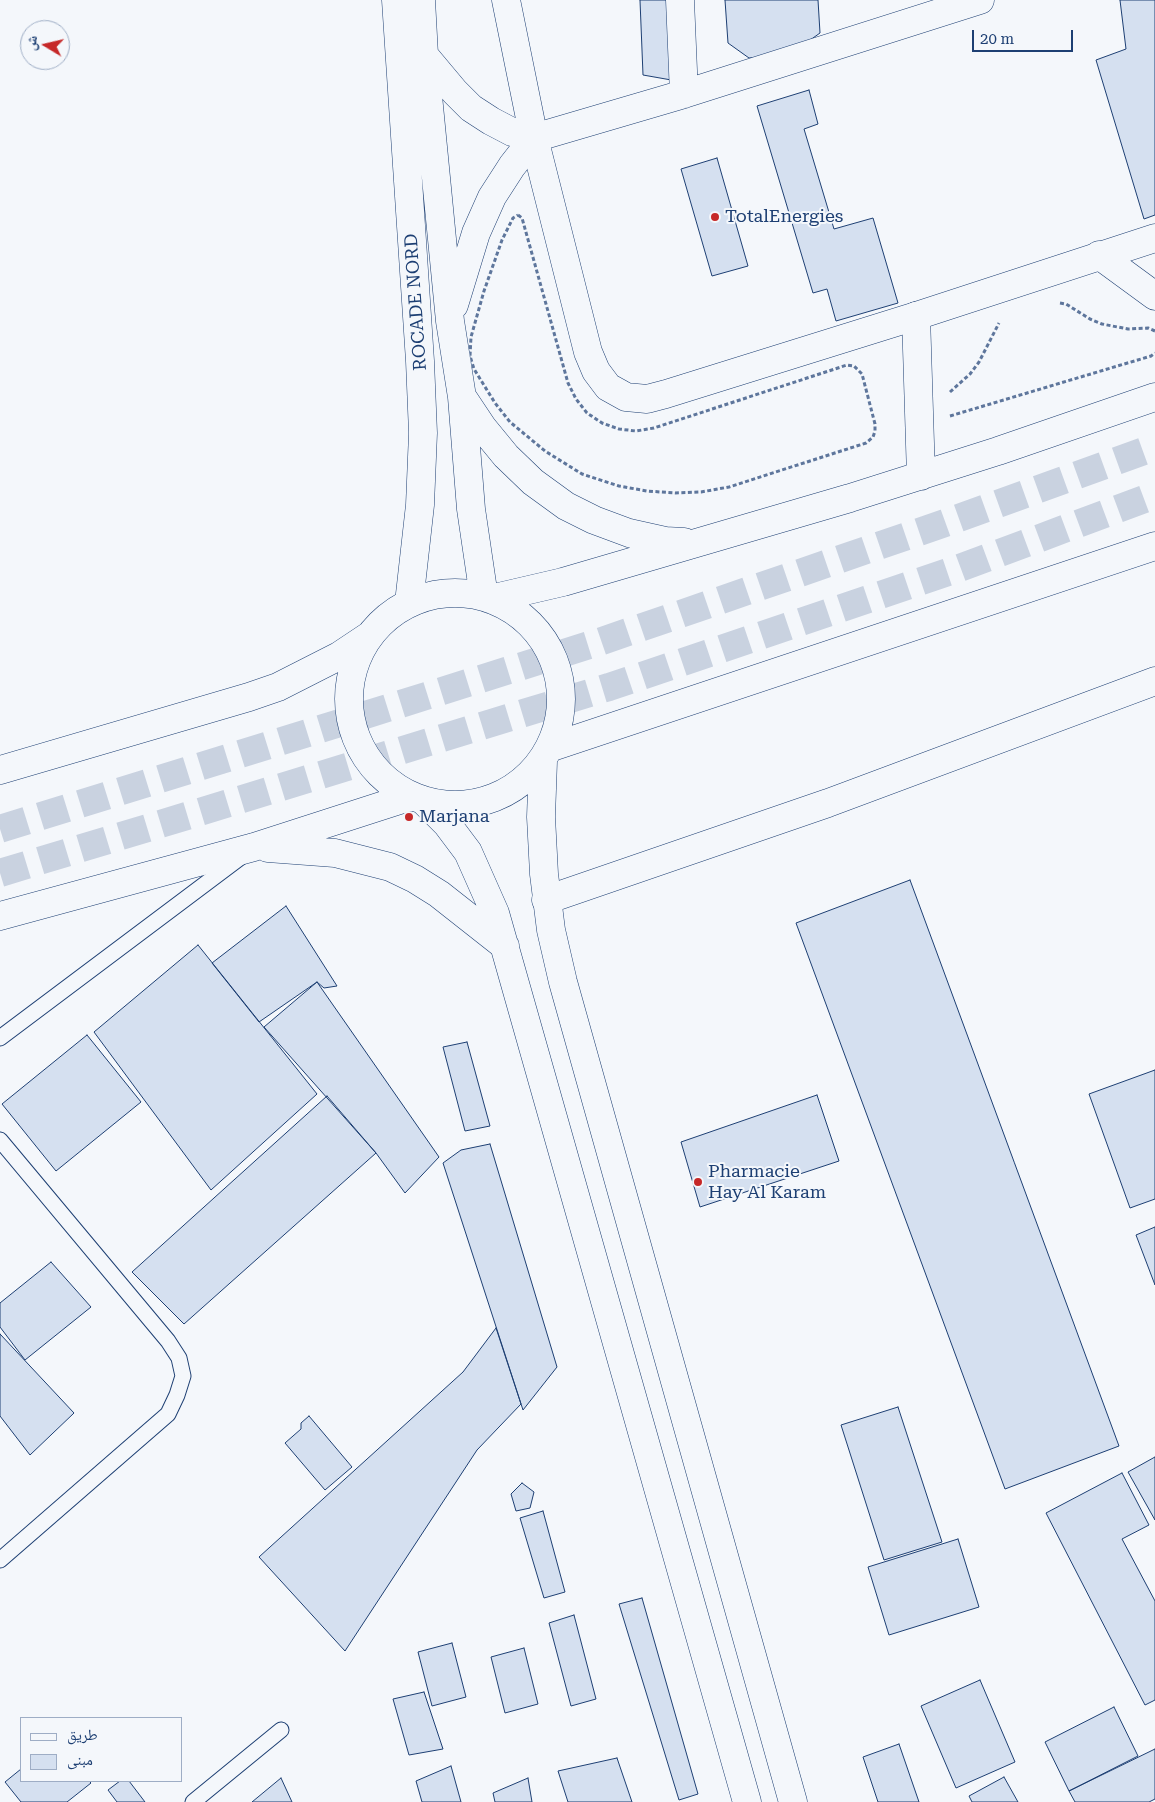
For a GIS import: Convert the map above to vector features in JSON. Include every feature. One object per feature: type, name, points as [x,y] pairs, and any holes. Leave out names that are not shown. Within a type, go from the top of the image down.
[{"type":"main road","name":"ROCADE NORD","points":[[396,0],[420,361],[423,434],[420,505],[409,603]]},
{"type":"main road","name":"ROCADE NORD","points":[[421,0],[424,55],[450,321],[462,397],[470,500],[487,598]]},
{"type":"main road","points":[[506,0],[534,138],[588,352],[596,371],[608,387],[626,397],[647,399],[666,394],[916,316],[1155,238]]},
{"type":"main road","points":[[680,0],[684,94]]},
{"type":"main road","points":[[424,55],[471,108],[512,132],[534,138],[684,94],[946,5],[980,0]]},
{"type":"main road","points":[[450,321],[476,233],[492,197],[512,166],[534,138]]},
{"type":"main road","points":[[1099,256],[1155,296]]},
{"type":"main road","points":[[916,316],[921,476]]},
{"type":"main road","points":[[462,397],[483,428],[506,456],[533,482],[566,506],[594,520],[629,533],[665,542],[700,543]]},
{"type":"main road","points":[[487,598],[562,582],[700,543],[921,476],[1155,397]]},
{"type":"main road","points":[[546,754],[1155,546]]},
{"type":"main road","points":[[0,770],[278,687],[339,656],[370,635],[388,617],[409,603],[434,595],[458,592],[487,598],[507,606],[528,621],[544,640],[555,663],[560,688],[560,713],[554,738],[546,754],[524,780],[502,795],[476,804],[449,806],[416,799],[254,847],[0,916]]},
{"type":"main road","points":[[370,635],[358,657],[350,681],[349,706],[354,731],[364,755],[380,775],[416,799],[447,824],[468,852],[495,914],[747,1802]]},
{"type":"main road","points":[[546,900],[828,803],[1155,681]]},
{"type":"main road","points":[[546,754],[541,817],[546,900],[563,982],[793,1802]]},
{"type":"main road","points":[[254,847],[335,853],[390,867],[415,879],[438,894],[505,946]]},
{"type":"lane","points":[[0,1038],[254,847]]},
{"type":"lane","points":[[0,1140],[168,1341],[179,1358],[183,1376],[178,1395],[168,1414],[0,1560]]},
{"type":"lane","points":[[193,1802],[281,1730]]},
{"type":"path","points":[[1056,302],[1066,304],[1102,324],[1128,329],[1148,328],[1155,331]]},
{"type":"path","points":[[946,397],[979,362],[1000,322]]},
{"type":"path","points":[[948,417],[1151,356],[1155,353]]},
{"type":"building","points":[[640,0],[673,0],[677,81],[643,75]]},
{"type":"building","points":[[725,0],[818,0],[820,33],[796,50],[775,57],[749,58],[728,43]]},
{"type":"building","points":[[1120,0],[1155,0],[1155,215],[1144,219],[1096,60],[1126,49]]},
{"type":"building","points":[[809,90],[818,124],[804,129],[834,229],[873,218],[898,303],[836,321],[827,289],[813,293],[757,106]]},
{"type":"building","name":"TotalEnergies","points":[[717,158],[748,266],[712,276],[681,169]]},
{"type":"building","points":[[910,880],[1119,1446],[1005,1489],[796,923]]},
{"type":"building","points":[[286,906],[337,986],[324,988],[317,982],[259,1022],[212,963]]},
{"type":"building","points":[[198,945],[317,1094],[211,1190],[94,1032]]},
{"type":"building","points":[[317,982],[439,1157],[405,1193],[376,1153],[264,1027]]},
{"type":"building","points":[[87,1035],[141,1102],[56,1171],[2,1104]]},
{"type":"building","points":[[467,1042],[490,1126],[465,1131],[443,1047]]},
{"type":"building","points":[[1155,1070],[1155,1199],[1130,1208],[1089,1094]]},
{"type":"building","points":[[817,1095],[839,1161],[700,1207],[681,1142]]},
{"type":"building","points":[[327,1096],[376,1153],[184,1324],[132,1272]]},
{"type":"building","points":[[490,1144],[557,1367],[523,1410],[443,1163],[461,1150]]},
{"type":"building","points":[[1155,1227],[1155,1285],[1136,1235]]},
{"type":"building","points":[[51,1262],[91,1307],[25,1360],[0,1327],[0,1303]]},
{"type":"building","points":[[496,1328],[521,1404],[477,1450],[345,1651],[259,1557],[463,1372]]},
{"type":"building","points":[[0,1334],[74,1413],[30,1455],[0,1416]]},
{"type":"building","points":[[898,1407],[942,1542],[884,1560],[841,1425]]},
{"type":"building","points":[[309,1416],[352,1467],[325,1490],[285,1443],[301,1429],[301,1423]]},
{"type":"building","points":[[1155,1457],[1155,1520],[1128,1472]]},
{"type":"building","points":[[1122,1473],[1149,1525],[1122,1539],[1155,1601],[1155,1700],[1145,1705],[1046,1513]]},
{"type":"building","points":[[522,1483],[534,1492],[530,1508],[516,1511],[511,1494]]},
{"type":"building","points":[[543,1511],[565,1592],[544,1598],[520,1518]]},
{"type":"building","points":[[958,1539],[979,1607],[889,1635],[868,1567]]},
{"type":"building","points":[[642,1598],[698,1794],[679,1800],[619,1604]]},
{"type":"building","points":[[574,1615],[596,1699],[571,1706],[549,1623]]},
{"type":"building","points":[[452,1643],[466,1697],[432,1706],[418,1652]]},
{"type":"building","points":[[524,1648],[538,1704],[505,1713],[491,1657]]},
{"type":"building","points":[[980,1680],[1015,1762],[956,1788],[921,1706]]},
{"type":"building","points":[[424,1692],[443,1749],[409,1755],[393,1699]]},
{"type":"building","points":[[1114,1707],[1138,1756],[1069,1791],[1045,1742]]},
{"type":"building","points":[[899,1744],[919,1802],[878,1802],[863,1757]]},
{"type":"building","points":[[1155,1749],[1155,1799],[1149,1802],[1075,1802],[1069,1791]]},
{"type":"building","points":[[617,1758],[632,1802],[568,1802],[558,1771]]},
{"type":"building","points":[[451,1766],[461,1802],[422,1802],[416,1781]]},
{"type":"building","points":[[20,1770],[20,1782],[91,1783],[67,1802],[21,1802],[5,1782]]},
{"type":"building","points":[[1004,1777],[1018,1802],[972,1802],[969,1796]]},
{"type":"building","points":[[281,1778],[292,1802],[252,1802]]},
{"type":"building","points":[[528,1778],[532,1802],[495,1802],[493,1793]]},
{"type":"building","points":[[119,1782],[130,1782],[145,1802],[117,1802],[108,1790]]},
{"type":"tunnel","points":[[0,829],[599,642],[945,523],[1155,447]]},
{"type":"tunnel","points":[[0,873],[609,687],[957,569],[1155,495]]},
{"type":"place","name":"TotalEnergies","points":[[715,217]]},
{"type":"place","name":"Marjana","points":[[409,817]]},
{"type":"place","name":"Pharmacie Hay Al Karam","points":[[698,1182]]}]
